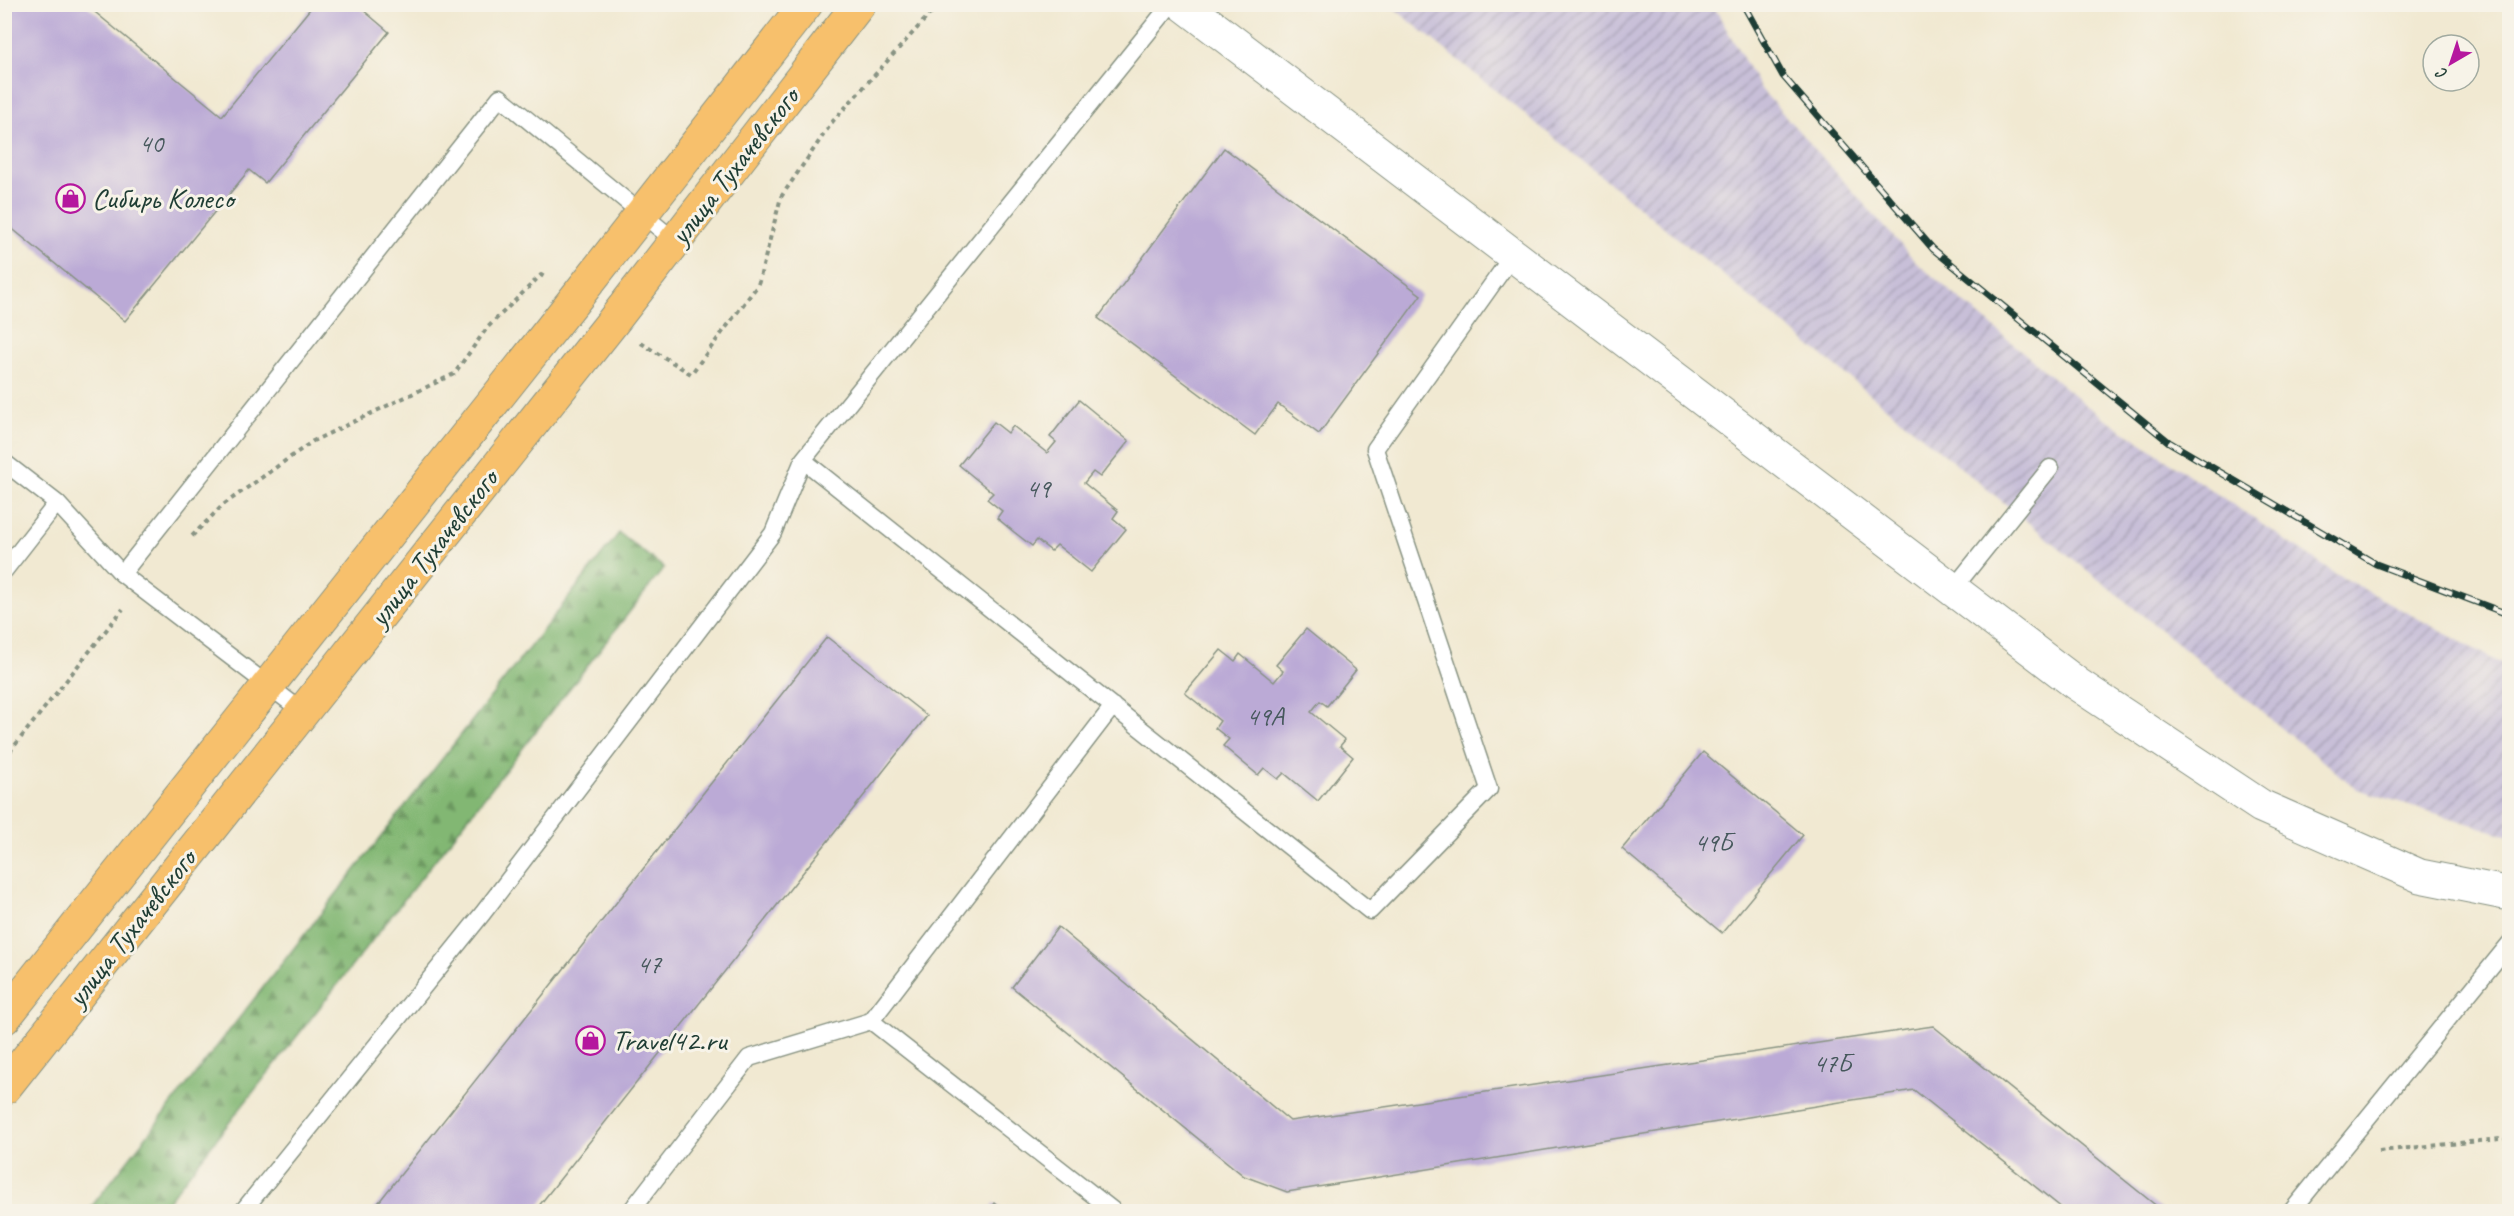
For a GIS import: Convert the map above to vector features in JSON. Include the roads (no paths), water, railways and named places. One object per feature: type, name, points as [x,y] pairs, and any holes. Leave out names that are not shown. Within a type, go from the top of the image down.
[{"type":"main road","name":"улица Тухачевского","points":[[4,1018],[806,4]]},
{"type":"main road","name":"улица Тухачевского","points":[[4,1088],[675,241],[859,4]]},
{"type":"street","points":[[1183,4],[2077,684],[2261,806],[2420,876],[2510,894]]},
{"type":"lane","points":[[242,1212],[483,913],[773,533],[803,460],[1171,4]]},
{"type":"lane","points":[[122,574],[500,97],[675,241]]},
{"type":"lane","points":[[803,460],[1370,911],[1489,789],[1375,449],[1513,255]]},
{"type":"lane","points":[[4,462],[57,503],[122,574],[303,712]]},
{"type":"lane","points":[[1953,590],[2050,468]]},
{"type":"lane","points":[[4,571],[57,503]]},
{"type":"lane","points":[[630,1212],[749,1058],[871,1021],[1113,706]]},
{"type":"lane","points":[[2291,1212],[2510,943]]},
{"type":"lane","points":[[871,1021],[1115,1212]]},
{"type":"railway","points":[[1743,4],[1783,76],[1933,249],[2169,442],[2376,564],[2510,615]]},
{"type":"place","name":"Сибирь Колесо","points":[[71,198]]},
{"type":"place","name":"Travel42.ru","points":[[591,1040]]}]
